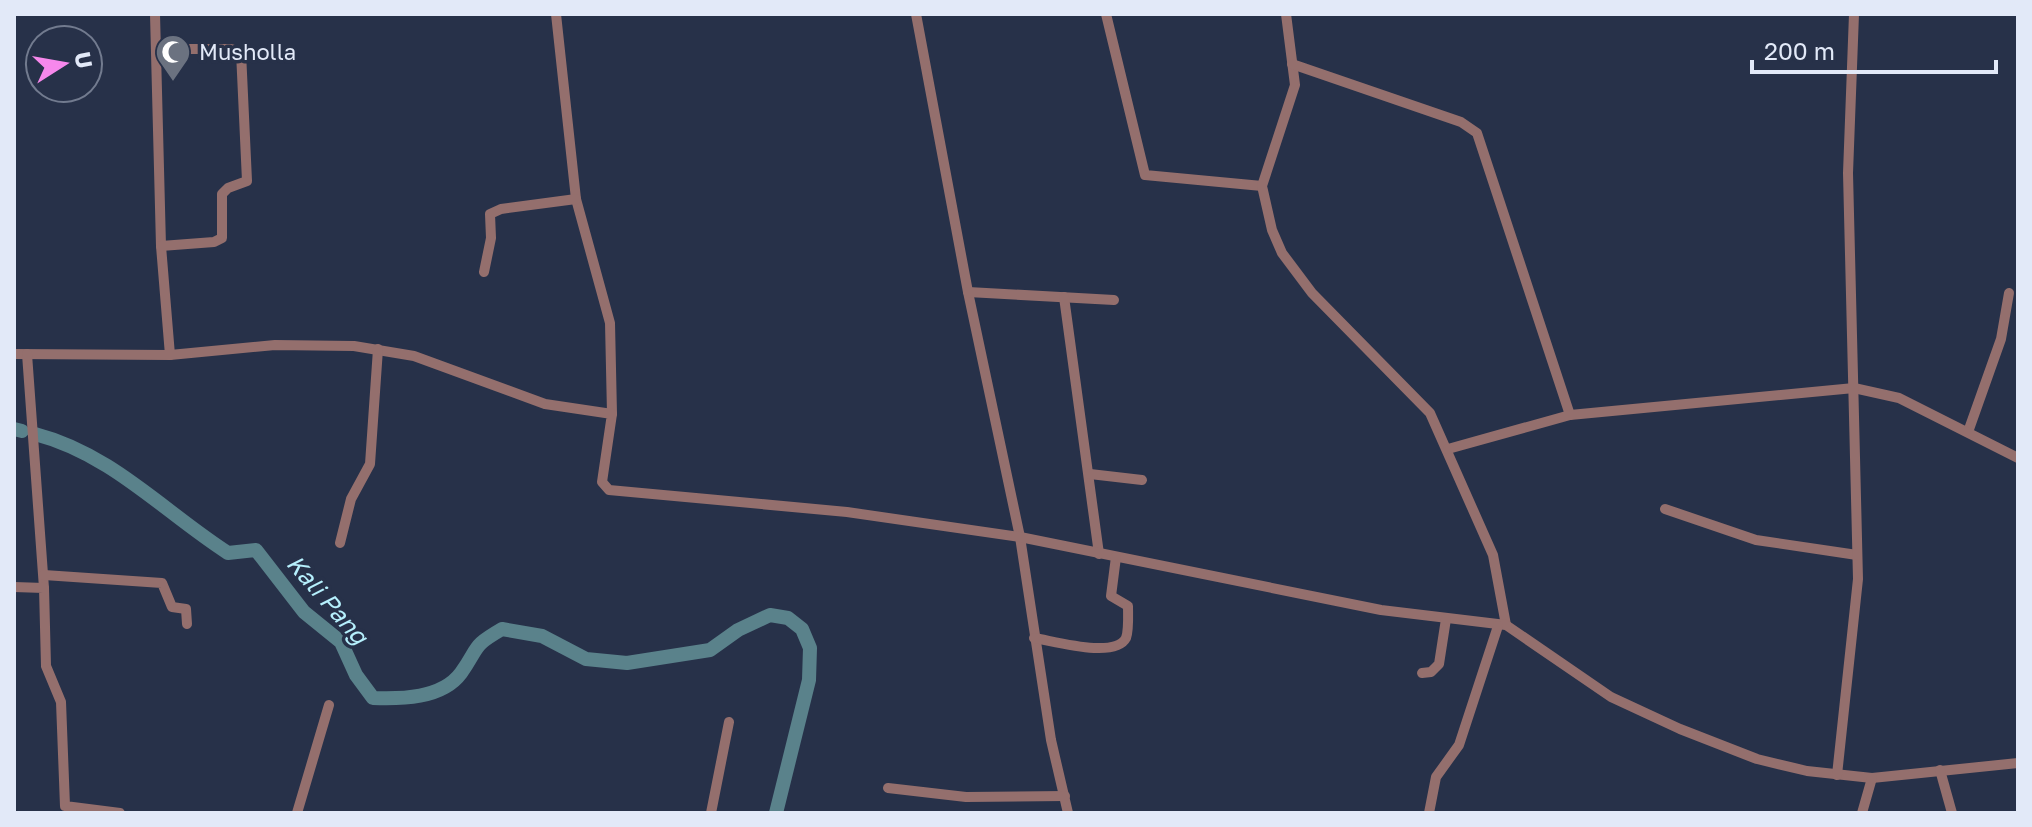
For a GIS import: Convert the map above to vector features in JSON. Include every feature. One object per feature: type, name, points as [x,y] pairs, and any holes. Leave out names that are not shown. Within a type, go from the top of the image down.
[{"type":"street","points":[[155,14],[161,246],[170,355]]},
{"type":"street","points":[[556,14],[576,199],[610,323],[612,414],[602,482],[609,490],[847,512],[1020,537],[1446,619],[1502,625],[1591,686],[1680,729],[1757,759],[1837,775],[1872,778],[2018,763]]},
{"type":"street","points":[[916,14],[968,292],[1020,537],[1051,740],[1068,813]]},
{"type":"street","points":[[1106,14],[1145,175],[1262,186]]},
{"type":"street","points":[[1286,14],[1295,85],[1262,186],[1272,230],[1298,275],[1430,413],[1493,555],[1502,625],[1459,745],[1436,777],[1429,813]]},
{"type":"street","points":[[1837,775],[1855,627],[1857,555],[1848,173],[1854,14]]},
{"type":"street","points":[[156,49],[231,49],[241,52],[248,157],[245,183],[228,188],[222,194],[222,238],[214,242],[161,246]]},
{"type":"street","points":[[1292,64],[1461,122],[1477,133],[1566,417]]},
{"type":"street","points":[[484,272],[491,238],[490,214],[501,209],[576,199]]},
{"type":"street","points":[[968,292],[1114,300]]},
{"type":"street","points":[[1968,432],[2001,339],[2009,293]]},
{"type":"street","points":[[1064,297],[1099,554]]},
{"type":"street","points":[[14,354],[170,355],[275,345],[378,349],[414,356],[545,404],[612,414]]},
{"type":"street","points":[[340,543],[351,499],[370,464],[378,349]]},
{"type":"street","points":[[27,354],[44,575],[46,666],[61,702],[65,810],[120,813]]},
{"type":"street","points":[[1448,449],[1566,417],[1854,388],[1899,398],[2018,458]]},
{"type":"street","points":[[1090,474],[1142,480]]},
{"type":"street","points":[[1665,509],[1756,540],[1857,555]]},
{"type":"street","points":[[1034,638],[1096,649],[1106,649],[1122,642],[1126,637],[1128,606],[1111,596],[1116,557]]},
{"type":"street","points":[[44,575],[162,583],[172,607],[186,609],[187,624]]},
{"type":"street","points":[[14,587],[44,588]]},
{"type":"street","points":[[1422,673],[1431,672],[1439,664],[1446,619]]},
{"type":"street","points":[[297,813],[329,705]]},
{"type":"street","points":[[711,813],[729,722]]},
{"type":"street","points":[[1940,770],[1952,813]]},
{"type":"street","points":[[1862,813],[1872,778]]},
{"type":"street","points":[[888,788],[966,797],[1065,796]]},
{"type":"waterway","name":"Kali Pang","points":[[14,429],[22,431]]},
{"type":"waterway","name":"Kali Pang","points":[[35,434],[89,455],[228,553],[256,550],[304,612],[341,642],[356,675],[373,698],[420,696],[443,688],[461,673],[480,644],[502,629],[542,636],[586,659],[627,663],[710,650],[738,630],[770,615],[788,618],[802,629],[810,648],[809,680],[776,813]]},
{"type":"place","name":"Musholla","points":[[173,83]]}]
